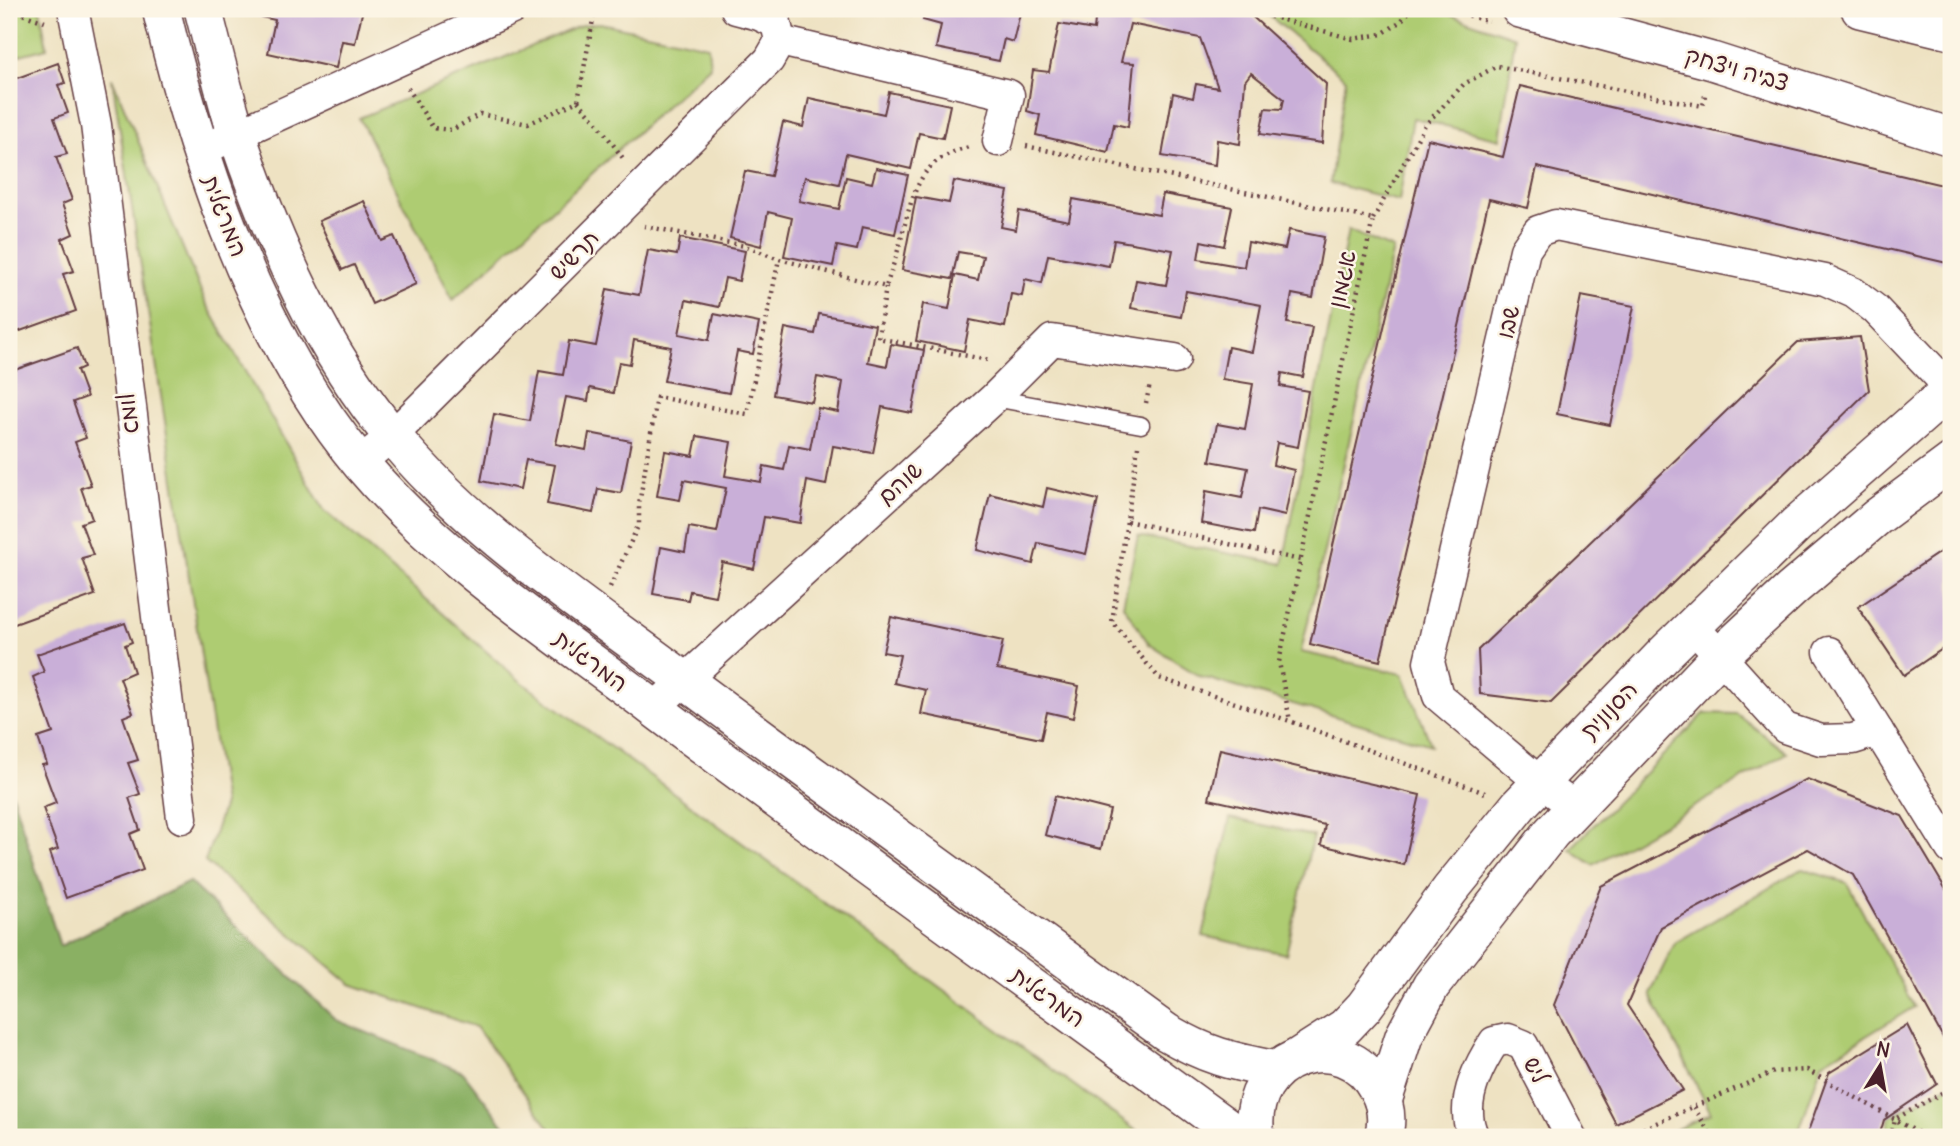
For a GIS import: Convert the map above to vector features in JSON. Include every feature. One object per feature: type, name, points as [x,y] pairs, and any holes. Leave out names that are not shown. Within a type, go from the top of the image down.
[{"type":"street","name":"כמון","points":[[73,9],[96,125],[181,818]]},
{"type":"street","name":"המרגלית","points":[[161,9],[200,151],[251,283],[279,340],[321,409],[360,462],[411,518],[466,567],[654,708],[1240,1137]]},
{"type":"street","name":"המרגלית","points":[[203,9],[237,134],[289,267],[315,320],[356,386],[392,436],[440,490],[492,536],[684,680],[1166,1032],[1196,1050],[1228,1061],[1287,1063],[1320,1054],[1340,1057],[1359,1066],[1374,1082],[1384,1127]]},
{"type":"street","points":[[200,151],[512,9]]},
{"type":"street","points":[[736,9],[776,23],[780,41],[1009,94],[998,141]]},
{"type":"street","name":"צביה ויצחק","points":[[1520,9],[1712,61],[1951,137]]},
{"type":"street","points":[[1860,9],[1951,31]]},
{"type":"street","name":"תרשיש","points":[[360,462],[392,436],[769,60],[780,41]]},
{"type":"street","name":"שבו","points":[[1575,807],[1530,794],[1438,696],[1429,662],[1524,250],[1538,231],[1556,225],[1825,280],[1854,293],[1875,309],[1951,389]]},
{"type":"street","name":"שוהם","points":[[654,708],[994,398],[1052,340],[1166,357]]},
{"type":"street","name":"הסנונית","points":[[1287,1063],[1345,1027],[1364,1007],[1450,890],[1530,794],[1692,625],[1796,525],[1951,389]]},
{"type":"street","name":"הסנונית","points":[[1384,1127],[1404,1036],[1431,986],[1551,833],[1721,655],[1792,589],[1866,526],[1951,462]]},
{"type":"street","points":[[1692,625],[1785,728],[1821,740],[1853,739],[1878,731]]},
{"type":"street","points":[[1829,652],[1951,849]]},
{"type":"street","name":"ליש","points":[[1474,1137],[1468,1107],[1473,1080],[1494,1042],[1508,1038],[1523,1045],[1571,1137]]},
{"type":"street","points":[[1256,1137],[1253,1119],[1256,1100],[1264,1084],[1287,1063]]},
{"type":"lane","points":[[994,398],[1141,425]]},
{"type":"path","points":[[578,101],[595,9]]},
{"type":"path","points":[[1250,11],[1353,39],[1382,34],[1401,21],[1411,9]]},
{"type":"path","points":[[393,63],[433,128],[452,130],[480,114],[528,124],[578,101]]},
{"type":"path","name":"אגמון","points":[[1290,721],[1279,662],[1373,219],[1425,124],[1464,84],[1497,66],[1703,106],[1708,84]]},
{"type":"path","points":[[578,101],[596,121],[643,186]]},
{"type":"path","points":[[1024,367],[878,338],[886,287],[916,185],[931,166],[954,151],[998,141],[1373,219]]},
{"type":"path","points":[[610,219],[745,246],[779,259],[886,287]]},
{"type":"path","points":[[597,615],[639,524],[639,505],[657,397],[747,414],[779,259]]},
{"type":"path","points":[[1166,357],[1141,425],[1112,622],[1159,678],[1530,794]]},
{"type":"path","points":[[1127,521],[1300,560]]},
{"type":"path","points":[[1624,1137],[1774,1072],[1807,1070],[1926,1137]]},
{"type":"path","points":[[1891,1137],[1895,1119],[1947,1090],[1951,1096]]},
{"type":"path","points":[[1694,1107],[1712,1137]]},
{"type":"green space","points":[[9,9],[40,9],[47,48],[9,58]]},
{"type":"green space","points":[[1261,9],[1435,9],[1515,37],[1500,139],[1413,118],[1399,201],[1330,183],[1346,79]]},
{"type":"green space","points":[[600,23],[708,46],[710,66],[453,300],[359,118],[582,25]]},
{"type":"green space","points":[[112,78],[205,301],[324,510],[519,680],[1145,1137],[556,1137],[476,1027],[351,984],[205,862],[224,804]]},
{"type":"green space","points":[[1348,230],[1393,249],[1301,652],[1403,674],[1431,745],[1199,676],[1149,644],[1123,605],[1138,536],[1283,564]]},
{"type":"green space","points":[[1705,713],[1737,714],[1787,753],[1593,865],[1570,849]]},
{"type":"green space","points":[[9,794],[12,794],[60,946],[189,882],[336,1020],[463,1072],[513,1137],[9,1137]]},
{"type":"green space","points":[[1230,818],[1313,836],[1286,954],[1203,936]]},
{"type":"green space","points":[[1802,869],[1847,883],[1914,1007],[1822,1063],[1797,1137],[1660,1137],[1711,1113],[1650,994],[1675,943]]},
{"type":"green space","points":[[1951,1084],[1951,1137],[1886,1137],[1890,1116]]},
{"type":"building","points":[[244,9],[363,9],[355,43],[342,41],[336,68],[268,53],[275,20],[243,13]]},
{"type":"building","points":[[925,9],[1021,9],[1013,42],[1004,39],[999,61],[936,48],[941,25],[923,20]]},
{"type":"building","points":[[1096,9],[1244,9],[1326,84],[1322,143],[1260,134],[1265,108],[1282,109],[1284,99],[1251,73],[1245,81],[1240,144],[1217,140],[1215,165],[1162,156],[1173,93],[1193,98],[1196,84],[1218,88],[1200,38],[1130,24],[1121,62],[1134,63],[1128,127],[1114,124],[1108,152],[1036,135],[1040,115],[1027,111],[1033,70],[1049,72],[1059,24],[1094,30]]},
{"type":"building","points":[[58,63],[65,83],[58,85],[68,113],[54,118],[67,154],[56,157],[72,200],[62,204],[73,234],[62,239],[74,271],[63,274],[76,311],[9,335],[9,81]]},
{"type":"building","points":[[1520,86],[1951,187],[1951,264],[1537,167],[1528,208],[1489,199],[1380,661],[1310,644],[1428,139],[1503,157]]},
{"type":"building","points":[[889,92],[950,105],[943,138],[919,133],[911,169],[846,154],[839,184],[805,177],[799,201],[839,209],[846,177],[872,183],[876,168],[908,175],[895,234],[862,227],[857,250],[837,246],[833,266],[784,256],[792,218],[768,212],[761,246],[730,238],[745,171],[771,176],[783,122],[803,127],[809,98],[884,114]]},
{"type":"building","points":[[954,181],[1008,191],[1001,227],[1016,230],[1019,211],[1069,221],[1073,199],[1159,215],[1163,194],[1232,207],[1224,246],[1201,241],[1198,259],[1244,267],[1248,242],[1285,249],[1289,230],[1324,237],[1313,298],[1292,294],[1287,323],[1312,327],[1303,377],[1282,373],[1280,386],[1308,391],[1298,447],[1277,443],[1273,465],[1294,470],[1285,516],[1258,510],[1254,533],[1201,523],[1206,491],[1242,498],[1248,468],[1210,461],[1217,424],[1245,429],[1253,384],[1222,379],[1228,347],[1252,352],[1261,305],[1186,291],[1181,317],[1131,308],[1136,280],[1166,285],[1173,250],[1114,240],[1109,266],[1048,255],[1042,283],[1025,279],[1022,296],[1011,294],[1005,327],[970,320],[964,351],[916,341],[923,304],[949,309],[955,275],[978,280],[983,256],[958,252],[952,279],[902,270],[916,197],[949,203]]},
{"type":"building","points":[[364,201],[382,241],[394,236],[416,284],[372,304],[354,265],[342,270],[319,221]]},
{"type":"building","points":[[680,238],[745,251],[739,281],[725,278],[719,307],[686,300],[679,334],[709,340],[714,314],[759,323],[753,354],[737,351],[729,393],[664,381],[671,347],[634,340],[630,364],[619,362],[613,393],[590,388],[588,401],[566,397],[556,444],[586,450],[589,433],[631,441],[621,493],[598,489],[593,513],[547,504],[555,465],[526,460],[520,489],[481,481],[494,414],[530,421],[539,371],[563,375],[569,341],[596,346],[607,289],[639,295],[648,250],[677,255]]},
{"type":"building","points":[[1581,296],[1634,306],[1610,425],[1557,414]]},
{"type":"building","points":[[819,314],[875,325],[868,362],[887,366],[891,344],[924,350],[912,413],[882,407],[873,453],[833,446],[826,485],[807,481],[800,523],[764,517],[754,569],[722,562],[715,596],[690,591],[688,600],[653,594],[661,547],[685,552],[689,527],[717,532],[726,488],[684,480],[680,500],[657,496],[665,451],[693,456],[697,436],[731,442],[725,476],[761,482],[764,466],[784,470],[789,445],[810,449],[818,408],[838,412],[843,382],[817,377],[812,402],[773,395],[785,328],[815,334]]},
{"type":"building","points":[[1860,337],[1869,390],[1551,703],[1480,694],[1478,650],[1798,342]]},
{"type":"building","points":[[77,348],[84,367],[77,370],[87,397],[73,402],[86,438],[75,442],[91,485],[81,488],[92,519],[81,523],[93,555],[82,558],[95,595],[9,626],[9,372]]},
{"type":"building","points":[[1047,488],[1098,500],[1086,554],[1038,543],[1033,564],[977,550],[990,494],[1043,507]]},
{"type":"building","points":[[1943,550],[1951,562],[1951,643],[1904,675],[1858,607]]},
{"type":"building","points":[[891,617],[1003,641],[997,669],[1079,686],[1073,718],[1047,712],[1041,739],[921,714],[926,690],[894,683],[900,655],[883,652]]},
{"type":"building","points":[[125,623],[132,642],[125,645],[134,672],[120,678],[133,713],[123,717],[138,760],[128,763],[140,794],[129,798],[140,830],[130,834],[143,870],[66,898],[50,852],[58,849],[43,808],[56,803],[42,765],[47,764],[38,738],[53,733],[33,677],[44,672],[37,654]]},
{"type":"building","points":[[1220,749],[1420,795],[1404,865],[1321,845],[1325,825],[1209,799]]},
{"type":"building","points":[[1807,779],[1902,816],[1951,898],[1951,1052],[1853,875],[1808,849],[1661,927],[1627,1005],[1683,1090],[1616,1124],[1554,1005],[1601,886]]},
{"type":"building","points":[[1055,796],[1110,810],[1101,849],[1045,835]]},
{"type":"building","points":[[1907,1025],[1937,1084],[1884,1120],[1879,1137],[1806,1137],[1829,1073]]}]
